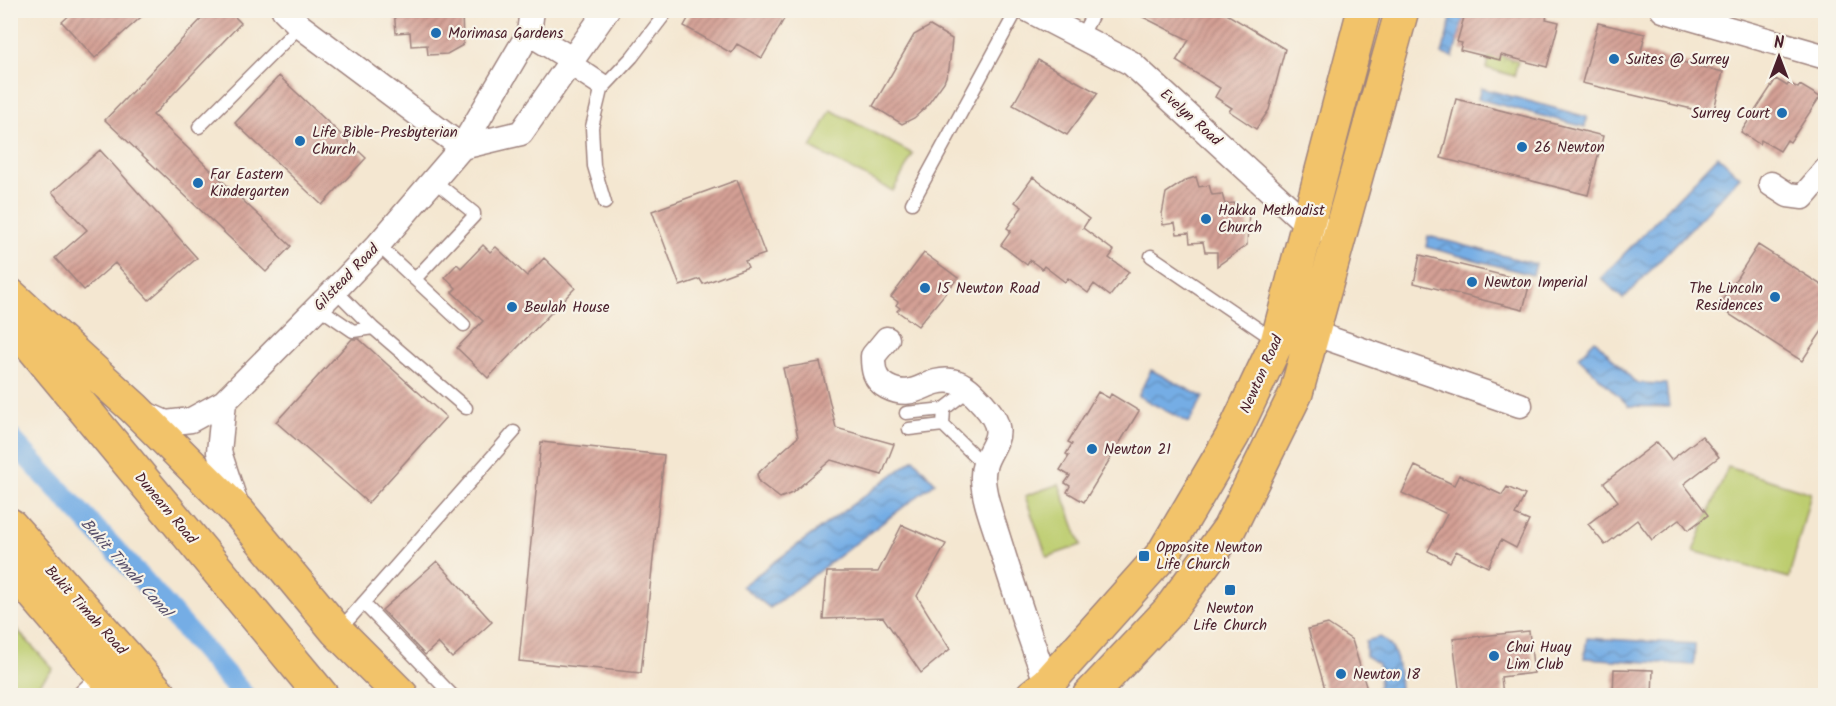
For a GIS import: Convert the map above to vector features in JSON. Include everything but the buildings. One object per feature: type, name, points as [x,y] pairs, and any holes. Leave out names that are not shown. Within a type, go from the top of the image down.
[{"type":"main road","name":"Newton Road","points":[[1040,690],[1163,554],[1233,435],[1277,342],[1364,10]]},
{"type":"main road","points":[[1089,696],[1169,611],[1229,529],[1296,393],[1402,10]]},
{"type":"main road","points":[[1337,116],[1339,130],[1345,136],[1356,139],[1371,128]]},
{"type":"main road","points":[[10,295],[134,408],[240,514],[336,630],[402,696]]},
{"type":"main road","name":"Dunearn Road","points":[[10,321],[37,349],[166,509],[322,696]]},
{"type":"main road","name":"Bukit Timah Road","points":[[10,525],[161,696]]},
{"type":"main road","points":[[10,566],[104,689]]},
{"type":"street","points":[[292,18],[462,147],[521,133],[607,10]]},
{"type":"street","name":"Evelyn Road","points":[[1029,10],[1070,24],[1131,63],[1308,225],[1341,236]]},
{"type":"street","points":[[1663,10],[1826,57]]},
{"type":"street","points":[[531,22],[570,64]]},
{"type":"street","name":"Gilstead Road","points":[[134,408],[166,423],[191,420],[224,402],[378,245],[462,147],[531,22]]},
{"type":"street","points":[[1771,184],[1788,195],[1803,197],[1826,170]]},
{"type":"street","points":[[1313,333],[1520,405]]},
{"type":"street","name":"Newton Road","points":[[887,339],[873,356],[874,373],[883,384],[899,393],[911,393],[937,381],[952,381],[969,390],[996,419],[998,437],[984,465],[985,495],[1028,632],[1040,690]]},
{"type":"street","points":[[224,402],[219,452],[240,514]]},
{"type":"lane","points":[[605,203],[594,166],[592,127],[603,86],[632,57],[668,10]]},
{"type":"lane","points":[[912,203],[1017,10]]},
{"type":"lane","points":[[1070,24],[1095,10]]},
{"type":"lane","points":[[199,127],[292,18]]},
{"type":"lane","points":[[570,64],[603,86]]},
{"type":"lane","points":[[414,279],[474,216],[474,213],[433,180]]},
{"type":"lane","points":[[378,245],[464,325]]},
{"type":"lane","points":[[1151,256],[1277,342]]},
{"type":"lane","points":[[335,290],[372,328],[466,408]]},
{"type":"lane","points":[[318,307],[353,331],[372,328]]},
{"type":"lane","points":[[906,413],[944,409],[969,390]]},
{"type":"lane","points":[[944,409],[943,425],[984,465]]},
{"type":"lane","points":[[909,429],[943,425]]},
{"type":"lane","points":[[336,630],[363,603],[514,432]]},
{"type":"lane","points":[[363,603],[453,696]]},
{"type":"green space","points":[[1490,53],[1518,61],[1514,76],[1486,68]]},
{"type":"green space","points":[[831,110],[913,154],[893,191],[811,148]]},
{"type":"green space","points":[[1728,467],[1811,493],[1789,578],[1693,551]]},
{"type":"green space","points":[[1059,484],[1081,545],[1047,557],[1025,496]]},
{"type":"green space","points":[[10,622],[53,669],[29,695],[11,695]]},
{"type":"water","points":[[1453,11],[1466,11],[1453,57],[1442,54]]},
{"type":"water","points":[[1481,88],[1587,117],[1585,127],[1478,99]]},
{"type":"water","points":[[1718,156],[1740,177],[1623,299],[1601,278]]},
{"type":"water","points":[[1428,236],[1536,264],[1533,275],[1426,247]]},
{"type":"water","points":[[1595,340],[1636,383],[1666,384],[1669,407],[1629,406],[1578,357]]},
{"type":"water","points":[[1151,370],[1203,397],[1189,423],[1138,396]]},
{"type":"water","points":[[914,459],[935,483],[770,608],[742,586]]},
{"type":"water","points":[[1380,637],[1392,648],[1398,663],[1400,695],[1377,695],[1380,678],[1378,664],[1366,656],[1366,641]]},
{"type":"water","points":[[1587,638],[1695,644],[1694,665],[1584,658]]},
{"type":"waterway","name":"Bukit Timah Canal","points":[[10,438],[141,578],[244,696]]},
{"type":"place","name":"Morimasa Gardens","points":[[436,33]]},
{"type":"place","name":"Suites @ Surrey","points":[[1614,59]]},
{"type":"place","name":"Surrey Court","points":[[1782,113]]},
{"type":"place","name":"Life Bible-Presbyterian Church","points":[[300,141]]},
{"type":"place","name":"26 Newton","points":[[1522,147]]},
{"type":"place","name":"Far Eastern Kindergarten","points":[[198,183]]},
{"type":"place","name":"Hakka Methodist Church","points":[[1206,219]]},
{"type":"place","name":"Newton Imperial","points":[[1472,282]]},
{"type":"place","name":"15 Newton Road","points":[[925,288]]},
{"type":"place","name":"The Lincoln Residences","points":[[1775,297]]},
{"type":"place","name":"Beulah House","points":[[512,307]]},
{"type":"place","name":"Newton 21","points":[[1092,449]]},
{"type":"place","name":"Opposite Newton Life Church","points":[[1144,556]]},
{"type":"place","name":"Newton Life Church","points":[[1230,590]]},
{"type":"place","name":"Chui Huay Lim Club","points":[[1494,656]]},
{"type":"place","name":"Newton 18","points":[[1341,674]]}]
